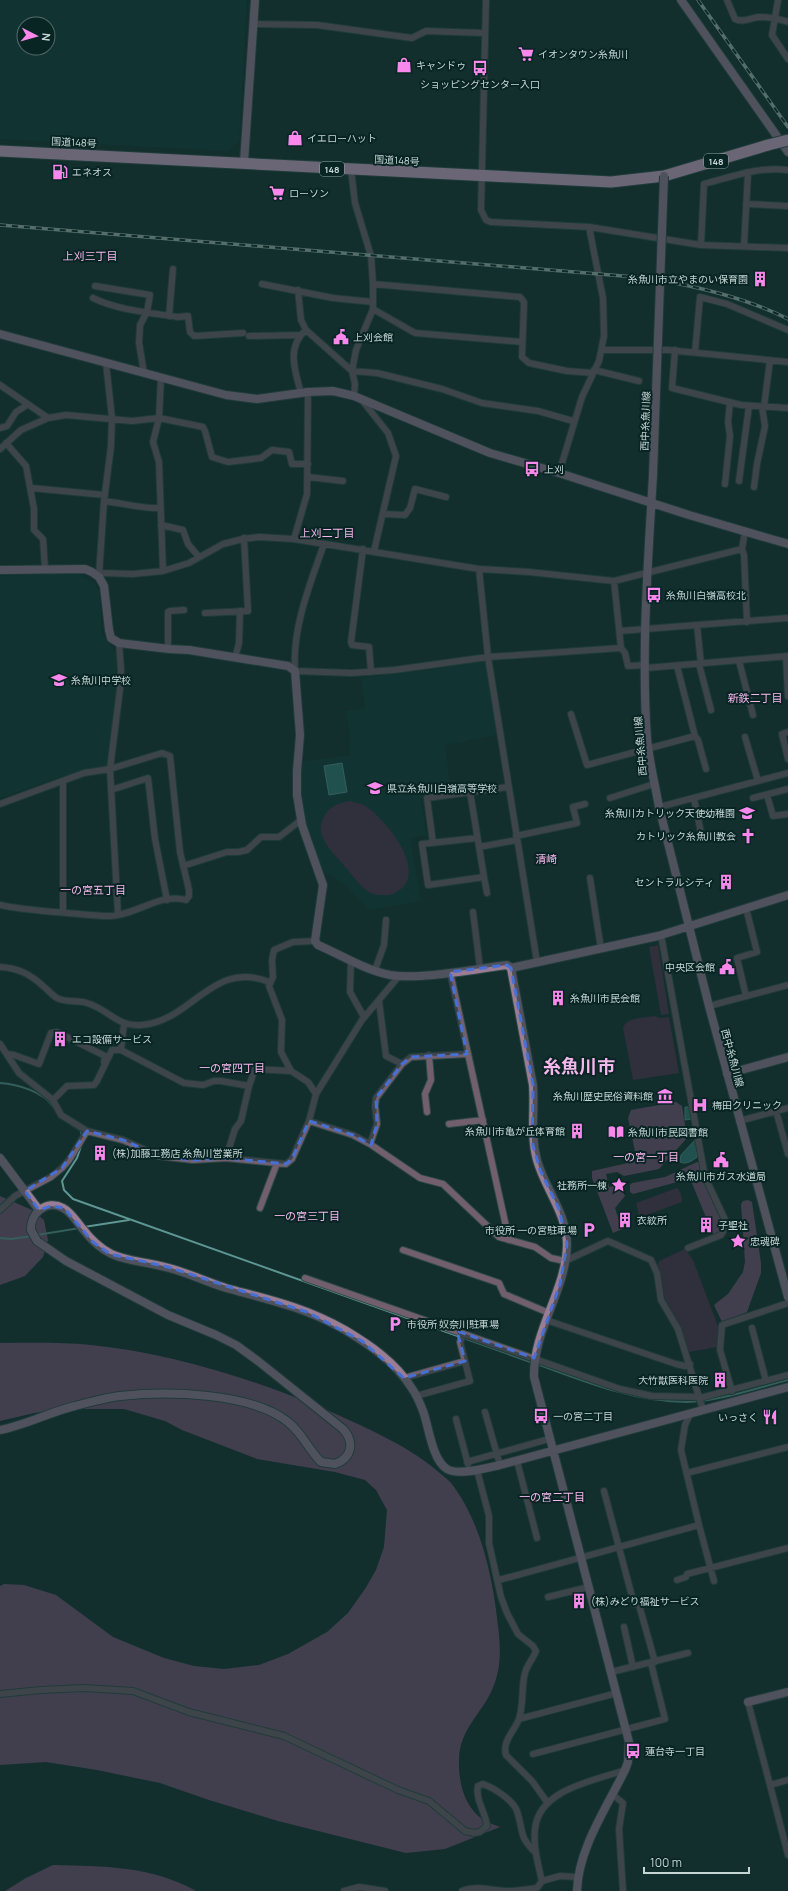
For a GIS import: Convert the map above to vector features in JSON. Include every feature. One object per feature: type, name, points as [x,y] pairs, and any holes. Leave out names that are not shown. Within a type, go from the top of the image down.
[{"type":"highway","name":"国道148号","points":[[0,151],[244,162],[351,170],[611,182],[664,176],[788,140]]},
{"type":"street","points":[[244,162],[255,0]]},
{"type":"street","points":[[486,0],[484,33],[481,210],[486,220],[491,222],[589,227],[701,244],[788,248]]},
{"type":"street","points":[[681,0],[788,152]]},
{"type":"street","points":[[727,0],[734,19],[739,22],[760,17],[775,18],[788,22]]},
{"type":"street","points":[[778,0],[772,35],[788,59]]},
{"type":"street","points":[[253,24],[317,25],[412,38],[426,31],[484,33]]},
{"type":"street","points":[[701,244],[704,184],[748,173],[778,168],[788,170]]},
{"type":"street","points":[[351,170],[355,203],[371,256],[373,284],[373,309],[356,350],[352,371],[358,397],[388,433],[396,456],[384,514],[374,551]]},
{"type":"street","points":[[744,246],[748,173]]},
{"type":"street","name":"西中糸魚川線","points":[[664,176],[646,666],[649,748],[659,807],[708,1006],[788,1294]]},
{"type":"street","points":[[746,204],[788,206]]},
{"type":"street","points":[[559,473],[573,422],[603,350],[603,298],[589,227]]},
{"type":"street","points":[[169,316],[173,269]]},
{"type":"street","points":[[262,284],[333,298],[373,302]]},
{"type":"street","points":[[373,284],[520,297],[524,302],[522,357],[529,363],[567,371],[594,371],[639,381]]},
{"type":"street","points":[[95,286],[150,295],[147,312],[140,325],[138,343],[144,373]]},
{"type":"street","points":[[298,290],[301,320],[306,330],[352,371],[377,374],[442,389],[482,403],[538,411],[573,422]]},
{"type":"street","points":[[695,352],[700,297],[727,304],[788,330]]},
{"type":"street","points":[[93,298],[107,305],[169,316],[188,316],[190,332],[194,336],[243,333]]},
{"type":"street","points":[[373,309],[414,333],[522,342]]},
{"type":"street","points":[[294,539],[307,494],[308,464],[305,392],[293,360],[293,350],[300,335],[306,330]]},
{"type":"street","points":[[0,334],[226,395],[258,399],[305,392],[333,391],[358,397],[490,453],[788,544]]},
{"type":"street","points":[[249,336],[300,335]]},
{"type":"street","points":[[603,350],[675,350],[788,362]]},
{"type":"street","points":[[675,350],[672,388],[749,406],[788,408]]},
{"type":"street","points":[[754,487],[765,426],[763,407],[770,360]]},
{"type":"street","points":[[106,362],[112,418],[100,575],[104,586],[112,638],[119,644],[189,650],[288,666],[295,671],[371,672],[412,669],[488,657],[621,648]]},
{"type":"street","points":[[161,377],[159,418],[153,442],[159,462],[163,571]]},
{"type":"street","points":[[0,385],[48,418]]},
{"type":"street","points":[[724,484],[730,436],[728,422],[730,402]]},
{"type":"street","points":[[7,426],[16,412],[27,405]]},
{"type":"street","points":[[739,481],[749,406]]},
{"type":"street","points":[[0,449],[21,430],[48,418],[66,415],[132,421],[159,418],[203,427],[206,431],[212,456],[228,462],[261,458],[272,450],[288,452],[292,464],[308,464]]},
{"type":"street","points":[[0,428],[7,426],[21,430]]},
{"type":"street","points":[[6,443],[26,466],[34,509],[34,530],[43,539],[45,569]]},
{"type":"street","points":[[308,477],[344,481]]},
{"type":"street","points":[[31,488],[105,498],[144,508],[160,508]]},
{"type":"street","points":[[384,514],[405,515],[410,508],[416,489],[446,497]]},
{"type":"street","points":[[162,525],[183,530],[188,544],[199,557]]},
{"type":"street","points":[[745,531],[742,549],[744,555],[747,622]]},
{"type":"street","points":[[204,613],[248,610],[244,538]]},
{"type":"street","points":[[0,570],[85,569],[100,575],[163,571],[189,563],[223,544],[244,538],[294,539],[364,549],[479,569],[529,572],[614,582],[742,549]]},
{"type":"street","points":[[324,544],[312,578],[298,631],[295,671],[300,735],[296,783],[301,820],[323,885],[315,941],[318,945],[375,970],[398,976],[450,972],[507,965],[511,968],[662,935],[688,925],[788,895]]},
{"type":"street","points":[[364,549],[351,642],[352,645],[369,647],[371,672]]},
{"type":"street","points":[[479,569],[488,657],[536,962]]},
{"type":"street","points":[[614,582],[621,648],[625,652],[628,666],[677,666],[787,656],[788,696]]},
{"type":"street","points":[[168,649],[168,612],[184,610]]},
{"type":"street","points":[[235,658],[239,643],[240,611]]},
{"type":"street","points":[[620,631],[788,618]]},
{"type":"street","points":[[697,625],[700,664],[711,710]]},
{"type":"street","points":[[118,915],[110,769],[120,688],[121,670],[119,644]]},
{"type":"street","points":[[738,661],[754,715]]},
{"type":"street","points":[[677,666],[695,736],[698,740],[706,769]]},
{"type":"street","points":[[571,714],[587,765],[695,736]]},
{"type":"street","points":[[788,732],[782,734],[788,759]]},
{"type":"street","points":[[745,737],[758,781]]},
{"type":"street","points":[[0,804],[84,773],[110,769],[162,753],[170,756],[180,852],[189,896],[186,900],[177,898],[167,900],[110,916],[18,909],[0,905]]},
{"type":"street","points":[[659,807],[788,773]]},
{"type":"street","points":[[111,790],[148,778],[155,838],[167,900]]},
{"type":"street","points":[[63,781],[63,912]]},
{"type":"street","points":[[610,798],[654,784]]},
{"type":"street","points":[[433,843],[427,798],[508,786]]},
{"type":"street","points":[[753,798],[788,789]]},
{"type":"street","points":[[470,792],[487,893]]},
{"type":"street","points":[[767,795],[773,816],[788,814]]},
{"type":"street","points":[[694,798],[702,833]]},
{"type":"street","points":[[479,847],[577,823],[574,807],[585,804]]},
{"type":"street","points":[[183,866],[227,852],[247,850],[261,837],[279,837],[301,820]]},
{"type":"street","points":[[477,838],[422,844],[428,885],[484,877]]},
{"type":"street","points":[[590,878],[601,949]]},
{"type":"street","points":[[746,908],[757,952],[737,958],[746,996]]},
{"type":"street","points":[[473,912],[480,968]]},
{"type":"street","points":[[375,970],[384,945],[386,920]]},
{"type":"street","points":[[662,935],[705,1177],[727,1224],[721,1235],[688,1248]]},
{"type":"street","points":[[315,941],[293,942],[274,950],[272,960],[273,977],[269,982],[270,991],[282,1020],[281,1052],[291,1071],[308,1082],[316,1094]]},
{"type":"street","points":[[351,960],[350,992],[364,1017]]},
{"type":"street","points":[[0,966],[25,972],[56,997],[62,1000],[85,1003],[99,1007],[124,1024],[143,1025],[172,1016],[214,985],[226,979],[246,976],[259,978],[269,982]]},
{"type":"street","points":[[511,968],[533,1085],[534,1102],[532,1142],[540,1170],[563,1220],[567,1244],[566,1260],[534,1358],[534,1376],[627,1730],[629,1752],[625,1770],[586,1849],[577,1877],[577,1891]]},
{"type":"street","points":[[450,972],[509,1240]]},
{"type":"street","points":[[0,1044],[19,1073],[53,1100],[61,1115],[87,1131],[123,1140],[159,1156],[193,1160],[226,1158],[286,1164],[292,1159],[309,1121],[316,1094],[364,1017],[379,1001],[398,976]]},
{"type":"street","points":[[708,1006],[788,985]]},
{"type":"street","points":[[379,1001],[386,1056],[402,1064]]},
{"type":"street","points":[[121,1050],[124,1024]]},
{"type":"street","points":[[6,1054],[14,1055],[39,1064],[51,1033],[57,1032],[106,1056],[105,1063]]},
{"type":"street","points":[[53,1100],[67,1086],[94,1085],[112,1050],[121,1050],[184,1083],[203,1086],[214,1081],[221,1081],[249,1086]]},
{"type":"street","points":[[370,1144],[377,1124],[376,1098],[402,1064],[411,1057],[467,1054]]},
{"type":"street","points":[[427,1112],[426,1094],[430,1080],[429,1055]]},
{"type":"street","points":[[727,1074],[788,1057]]},
{"type":"street","points":[[226,1158],[235,1129],[241,1121],[249,1086],[255,1069],[291,1071]]},
{"type":"street","points":[[739,1121],[788,1108]]},
{"type":"street","points":[[776,1111],[788,1154]]},
{"type":"street","points":[[449,1124],[483,1120]]},
{"type":"street","points":[[309,1121],[353,1135],[370,1144],[420,1178],[443,1184],[499,1236],[527,1244],[551,1258],[566,1260],[608,1241],[651,1260],[657,1273],[661,1300],[678,1329],[703,1410]]},
{"type":"street","points":[[0,1210],[15,1196],[52,1177],[62,1168],[69,1160],[87,1131]]},
{"type":"street","points":[[0,1158],[39,1210]]},
{"type":"street","points":[[260,1208],[278,1163]]},
{"type":"street","points":[[0,1430],[73,1406],[108,1398],[146,1394],[193,1396],[250,1403],[267,1410],[296,1429],[321,1462],[335,1464],[347,1457],[350,1450],[351,1443],[349,1435],[343,1429],[236,1345],[154,1308],[66,1261],[37,1241],[33,1236],[30,1224],[32,1218],[39,1210],[51,1206],[64,1208],[70,1213],[93,1242],[115,1257],[168,1267],[226,1288],[279,1301],[320,1317],[346,1331],[378,1352],[404,1378],[416,1396],[423,1411],[439,1461],[449,1470],[473,1470],[517,1461],[788,1387]]},
{"type":"street","points":[[404,1250],[499,1283],[504,1294],[548,1316],[676,1364],[685,1366],[690,1364]]},
{"type":"street","points":[[305,1278],[638,1394],[667,1397],[700,1397],[732,1391],[788,1375]]},
{"type":"street","points":[[732,1391],[720,1350],[722,1326],[788,1303]]},
{"type":"street","points":[[752,1328],[766,1381]]},
{"type":"street","points":[[416,1396],[470,1381],[460,1342],[464,1334]]},
{"type":"street","points":[[404,1378],[465,1361]]},
{"type":"street","points":[[485,1412],[500,1465]]},
{"type":"street","points":[[690,1414],[685,1425],[681,1450],[714,1581]]},
{"type":"street","points":[[456,1419],[467,1462],[473,1470],[489,1516],[489,1543],[502,1597],[518,1634],[533,1646],[536,1651],[525,1672],[524,1698],[519,1719],[505,1744],[506,1755],[532,1781],[547,1802]]},
{"type":"street","points":[[467,1462],[550,1440]]},
{"type":"street","points":[[687,1474],[788,1447]]},
{"type":"street","points":[[517,1461],[537,1538]]},
{"type":"street","points":[[533,1754],[665,1719],[653,1662],[604,1491]]},
{"type":"street","points":[[499,1580],[699,1525]]},
{"type":"street","points":[[676,1580],[686,1578],[687,1574],[788,1548]]},
{"type":"street","points":[[548,1597],[589,1588]]},
{"type":"street","points":[[624,1627],[633,1667]]},
{"type":"street","points":[[611,1672],[688,1653]]},
{"type":"street","points":[[0,1694],[84,1688],[134,1691],[190,1712],[284,1736],[398,1790],[429,1801],[466,1831],[474,1834],[480,1832],[487,1826],[487,1819],[477,1792],[478,1786],[483,1784],[489,1786],[513,1804],[517,1812],[525,1842],[536,1853]]},
{"type":"street","points":[[788,1692],[748,1702],[788,1855]]},
{"type":"street","points":[[519,1719],[617,1693]]},
{"type":"street","points":[[542,1881],[536,1853],[535,1827],[540,1813],[547,1802],[560,1792],[625,1770]]},
{"type":"street","points":[[770,1785],[788,1780]]},
{"type":"street","points":[[613,1795],[623,1803],[619,1829],[623,1891]]},
{"type":"street","points":[[462,1891],[478,1888],[507,1891],[537,1889],[542,1881],[560,1876],[577,1877]]},
{"type":"street","points":[[344,1891],[359,1887],[385,1891]]},
{"type":"highlighted area","points":[[507,965],[511,968],[533,1085],[532,1142],[540,1170],[559,1209],[567,1244],[560,1284],[534,1358],[457,1331],[465,1361],[404,1378],[362,1341],[307,1312],[168,1267],[110,1254],[93,1242],[64,1208],[51,1206],[39,1210],[25,1191],[62,1168],[87,1131],[123,1140],[159,1156],[193,1160],[226,1158],[286,1164],[292,1159],[309,1121],[353,1135],[371,1145],[377,1124],[376,1098],[402,1064],[411,1057],[467,1054],[450,972]]},
{"type":"shaded area","points":[[0,0],[247,0],[239,140],[228,151],[0,139]]},
{"type":"shaded area","name":"糸魚川中学校","points":[[76,574],[94,583],[99,592],[102,634],[116,653],[118,670],[117,689],[107,767],[63,776],[0,798],[0,576]]},
{"type":"shaded area","name":"県立糸魚川白嶺高等学校","points":[[480,660],[486,663],[498,735],[445,745],[451,794],[421,799],[426,835],[410,838],[421,901],[369,910],[346,886],[324,871],[315,852],[305,824],[300,799],[301,762],[350,755],[349,742],[351,741],[346,711],[365,708],[361,677],[431,670]]},
{"type":"shaded area","points":[[342,763],[347,792],[329,795],[324,766]]},
{"type":"shaded area","points":[[350,801],[365,806],[374,813],[391,832],[405,854],[408,866],[408,877],[404,886],[395,893],[390,895],[378,895],[365,890],[326,844],[321,830],[321,822],[330,809],[336,805]]},
{"type":"shaded area","points":[[658,945],[669,1014],[661,1015],[649,947]]},
{"type":"shaded area","points":[[654,1016],[661,1018],[669,1017],[679,1073],[633,1080],[623,1028],[625,1024],[631,1020]]},
{"type":"shaded area","points":[[676,1102],[682,1106],[687,1138],[659,1169],[624,1176],[617,1172],[606,1174],[609,1187],[621,1185],[625,1196],[615,1208],[622,1229],[613,1233],[592,1178],[592,1171],[637,1161],[628,1118],[631,1110]]},
{"type":"shaded area","points":[[685,1107],[690,1107],[692,1119],[685,1120]]},
{"type":"shaded area","points":[[696,1139],[697,1157],[687,1163],[680,1162],[681,1155]]},
{"type":"shaded area","points":[[697,1162],[700,1163],[724,1223],[720,1232],[715,1235],[713,1234],[691,1181],[688,1179],[633,1194],[630,1192],[630,1185],[632,1183],[665,1177]]},
{"type":"shaded area","points":[[677,1188],[681,1195],[682,1202],[641,1217],[639,1215],[636,1203]]},
{"type":"shaded area","points":[[0,1196],[32,1210],[44,1220],[48,1240],[43,1257],[25,1276],[0,1285]]},
{"type":"shaded area","points":[[748,1200],[752,1202],[761,1263],[761,1273],[747,1312],[722,1322],[714,1305],[728,1294],[743,1272],[745,1262],[741,1204],[743,1201]]},
{"type":"shaded area","points":[[685,1249],[693,1260],[719,1329],[717,1347],[689,1352],[680,1326],[665,1299],[658,1264],[659,1261]]},
{"type":"shaded area","points":[[0,1343],[68,1343],[125,1349],[194,1364],[229,1374],[263,1385],[329,1411],[370,1430],[417,1456],[449,1481],[462,1499],[479,1536],[490,1575],[500,1642],[500,1657],[496,1680],[486,1702],[466,1731],[460,1749],[459,1767],[461,1785],[467,1801],[477,1815],[500,1827],[445,1849],[406,1853],[278,1821],[160,1783],[97,1770],[46,1762],[0,1765],[0,1586],[4,1584],[24,1585],[56,1595],[113,1637],[164,1658],[194,1666],[224,1669],[259,1665],[288,1654],[327,1632],[348,1613],[376,1570],[384,1547],[387,1510],[376,1490],[365,1480],[335,1472],[257,1459],[182,1430],[165,1421],[124,1409],[73,1409],[34,1413],[0,1421]]},
{"type":"shaded area","points":[[53,1865],[108,1867],[144,1872],[179,1883],[196,1891],[5,1891],[26,1878]]},
{"type":"waterway","points":[[0,1083],[22,1087],[37,1093],[50,1102],[54,1108]]},
{"type":"waterway","points":[[66,1121],[81,1131],[81,1137]]},
{"type":"waterway","points":[[82,1143],[77,1158],[62,1181],[64,1190],[73,1199],[533,1363]]},
{"type":"waterway","points":[[84,1227],[129,1220]]},
{"type":"waterway","points":[[37,1235],[80,1228]]},
{"type":"waterway","points":[[0,1238],[11,1239],[33,1236]]},
{"type":"waterway","points":[[537,1364],[611,1390],[649,1399],[668,1401],[687,1402],[713,1399],[738,1394],[788,1380]]},
{"type":"railway","points":[[698,0],[788,127]]},
{"type":"railway","points":[[0,225],[647,278],[737,298],[788,319]]},
{"type":"place","name":"イオンタウン糸魚川","points":[[526,54]]},
{"type":"place","name":"キャンドゥ","points":[[404,65]]},
{"type":"place","name":"ショッピングセンター入口","points":[[480,68]]},
{"type":"place","name":"イエローハット","points":[[295,138]]},
{"type":"place","name":"エネオス","points":[[60,172]]},
{"type":"place","name":"ローソン","points":[[277,193]]},
{"type":"place","name":"糸魚川市立やまのい保育園","points":[[760,279]]},
{"type":"place","name":"上刈会館","points":[[341,337]]},
{"type":"place","name":"上刈","points":[[532,469]]},
{"type":"place","name":"糸魚川白嶺高校北","points":[[654,595]]},
{"type":"place","name":"糸魚川中学校","points":[[59,680]]},
{"type":"place","name":"県立糸魚川白嶺高等学校","points":[[375,788]]},
{"type":"place","name":"糸魚川カトリック天使幼稚園","points":[[747,813]]},
{"type":"place","name":"カトリック糸魚川教会","points":[[748,836]]},
{"type":"place","name":"セントラルシティ","points":[[726,882]]},
{"type":"place","name":"中央区会館","points":[[727,967]]},
{"type":"place","name":"糸魚川市民会館","points":[[558,998]]},
{"type":"place","name":"エコ設備サービス","points":[[60,1039]]},
{"type":"place","name":"糸魚川歴史民俗資料館","points":[[665,1096]]},
{"type":"place","name":"梅田クリニック","points":[[700,1105]]},
{"type":"place","name":"糸魚川市亀が丘体育館","points":[[577,1131]]},
{"type":"place","name":"糸魚川市民図書館","points":[[616,1132]]},
{"type":"place","name":"(株)加藤工務店 糸魚川営業所","points":[[100,1153]]},
{"type":"place","name":"糸魚川市ガス水道局","points":[[721,1160]]},
{"type":"place","name":"社務所一棟","points":[[619,1185]]},
{"type":"place","name":"衣紋所","points":[[625,1220]]},
{"type":"place","name":"子聖社","points":[[706,1225]]},
{"type":"place","name":"市役所 一の宮駐車場","points":[[589,1230]]},
{"type":"place","name":"忠魂碑","points":[[738,1241]]},
{"type":"place","name":"市役所 奴奈川駐車場","points":[[395,1324]]},
{"type":"place","name":"大竹獣医科医院","points":[[720,1380]]},
{"type":"place","name":"一の宮二丁目","points":[[541,1416]]},
{"type":"place","name":"いっさく","points":[[770,1417]]},
{"type":"place","name":"(株)みどり福祉サービス","points":[[579,1601]]},
{"type":"place","name":"蓮台寺一丁目","points":[[633,1751]]},
{"type":"district","name":"上刈三丁目","points":[[90,255]]},
{"type":"district","name":"上刈二丁目","points":[[327,532]]},
{"type":"district","name":"新鉄二丁目","points":[[755,697]]},
{"type":"district","name":"清崎","points":[[546,858]]},
{"type":"district","name":"一の宮五丁目","points":[[93,889]]},
{"type":"district","name":"糸魚川市","points":[[579,1066]]},
{"type":"district","name":"一の宮四丁目","points":[[232,1067]]},
{"type":"district","name":"一の宮一丁目","points":[[646,1156]]},
{"type":"district","name":"一の宮三丁目","points":[[307,1215]]},
{"type":"district","name":"一の宮二丁目","points":[[552,1496]]}]
